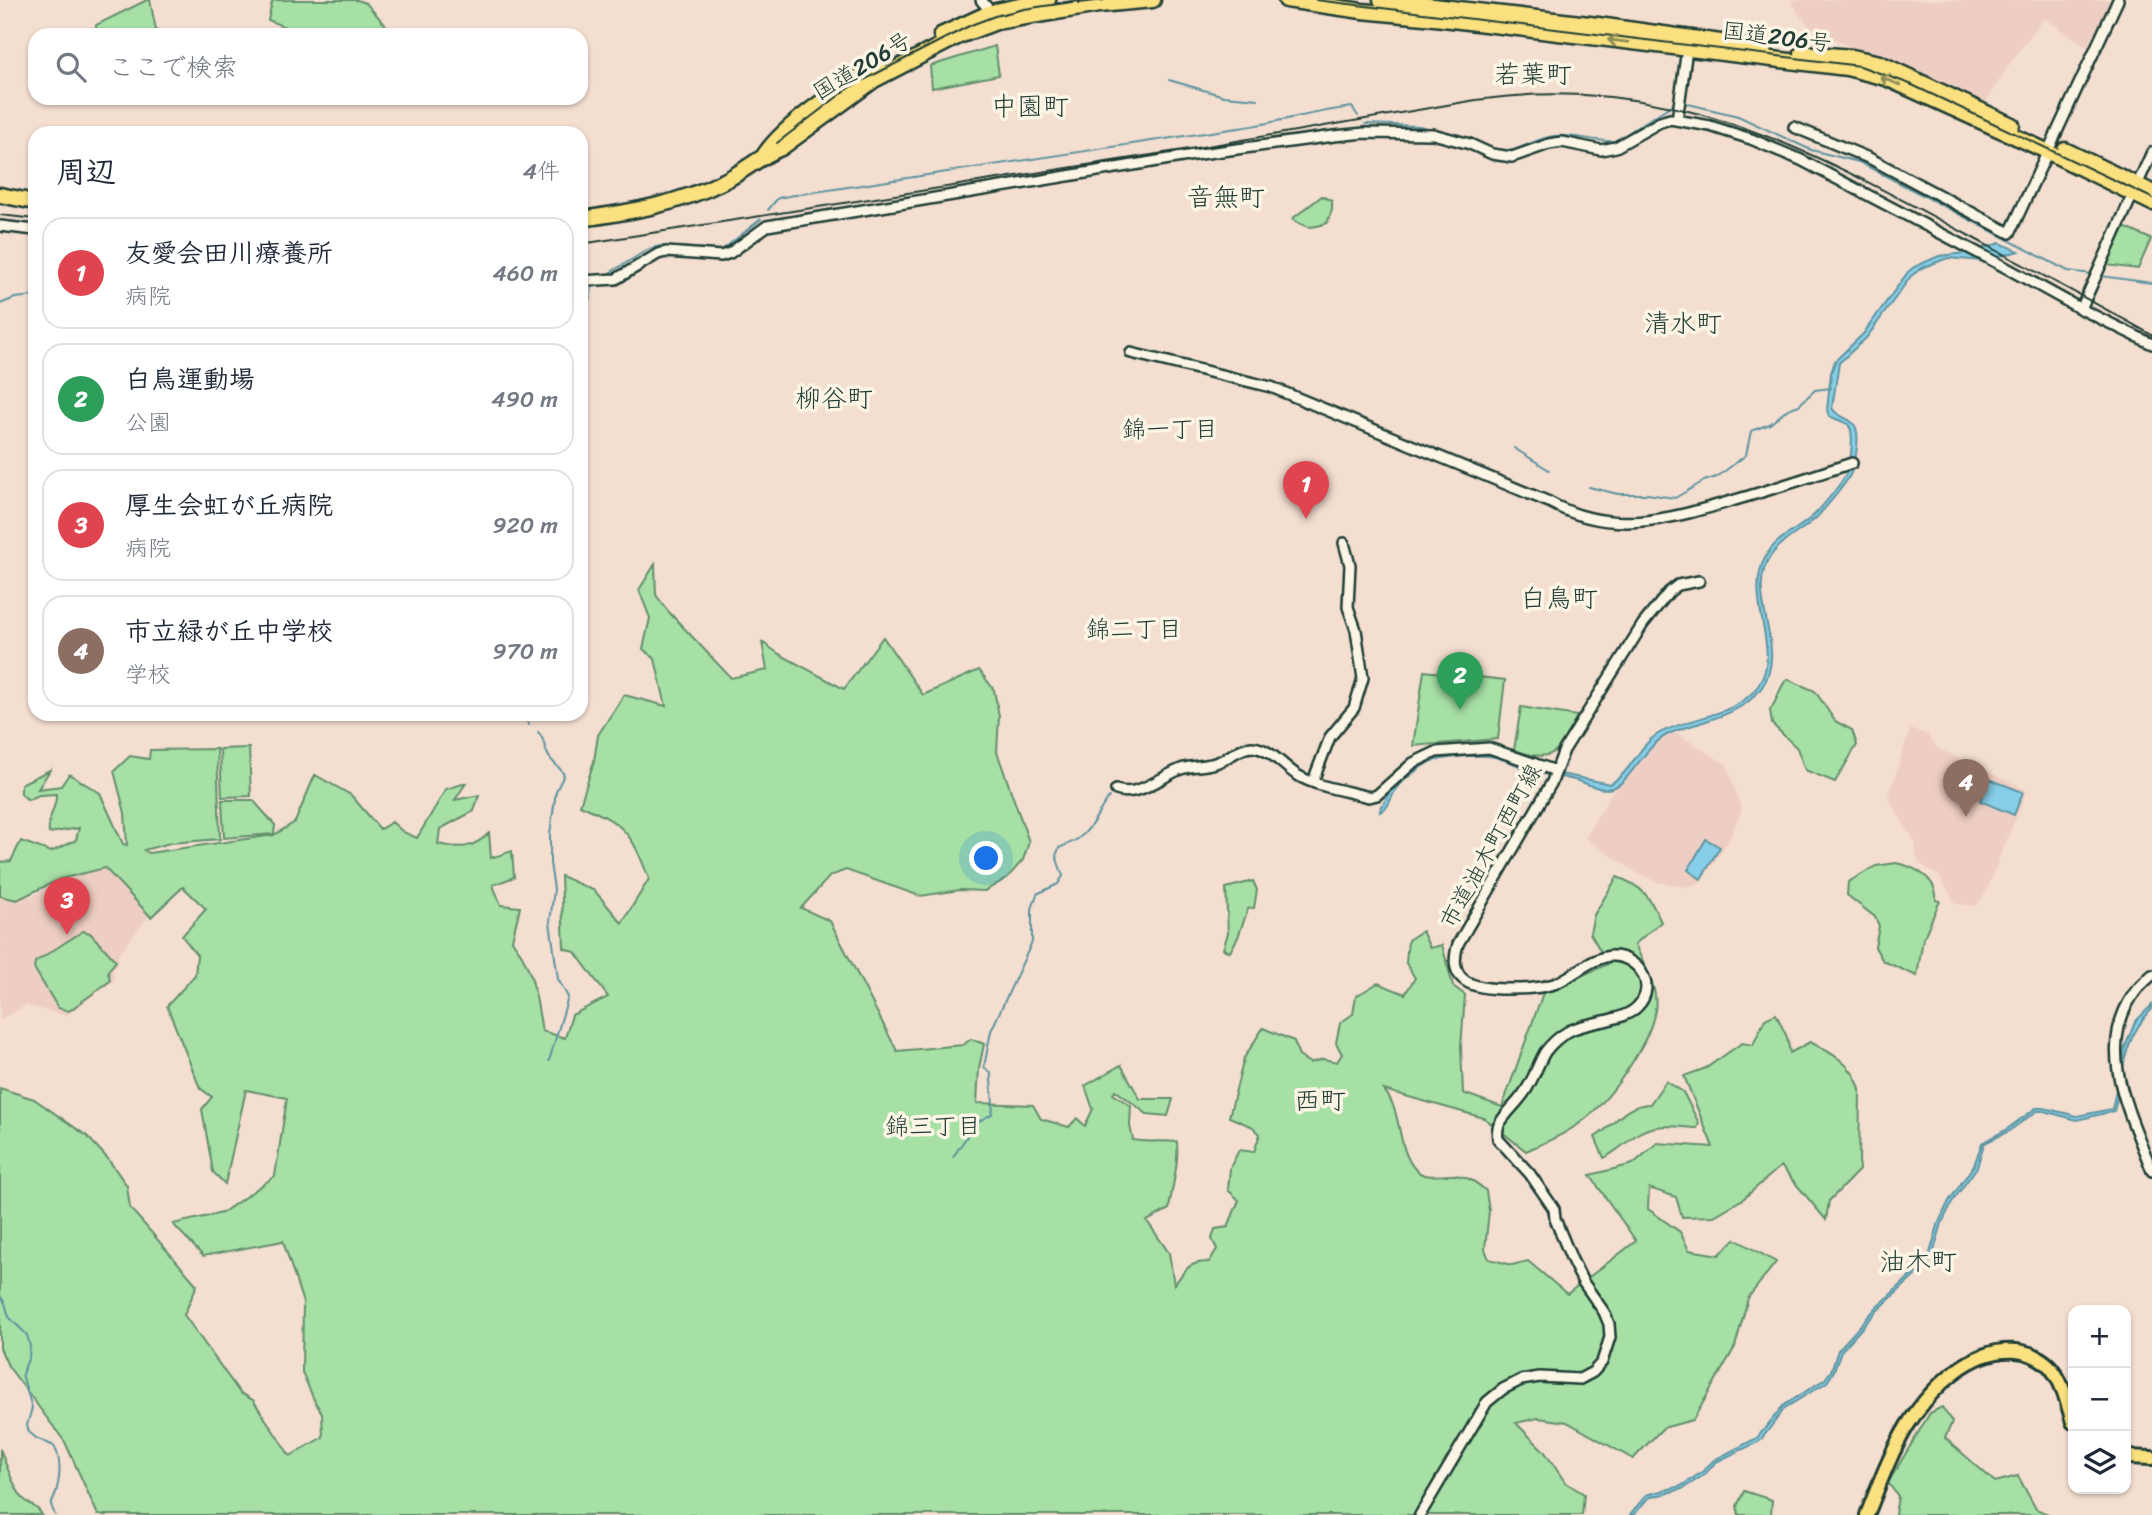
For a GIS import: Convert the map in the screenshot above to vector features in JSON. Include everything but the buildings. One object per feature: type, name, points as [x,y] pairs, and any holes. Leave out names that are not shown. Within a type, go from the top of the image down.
[{"type":"highway","name":"国道206号","points":[[765,154],[775,140],[853,80],[964,23],[991,12],[1048,0]]},
{"type":"highway","name":"国道206号","points":[[588,218],[636,211],[672,202],[724,181],[765,154],[781,148],[874,80],[960,36],[996,22],[1099,5],[1153,0]]},
{"type":"highway","name":"国道206号","points":[[1286,0],[1362,11],[1448,9],[1687,49],[1803,62],[1869,73],[2049,148]]},
{"type":"highway","name":"国道206号","points":[[1381,0],[1862,58],[1896,69],[2135,189],[2152,203]]},
{"type":"highway","name":"国道206号","points":[[2135,189],[2152,192]]},
{"type":"highway","points":[[0,195],[28,201]]},
{"type":"main road","points":[[1867,1515],[1888,1463],[1907,1427],[1926,1400],[1966,1363],[2011,1350],[2031,1353],[2054,1371],[2068,1409]]},
{"type":"main road","points":[[2131,1457],[2152,1458]]},
{"type":"street","points":[[981,0],[991,12]]},
{"type":"street","points":[[1794,127],[1871,159],[2011,233],[2118,0]]},
{"type":"street","points":[[1677,120],[1687,49]]},
{"type":"street","points":[[588,281],[616,279],[666,252],[721,256],[730,253],[767,226],[1200,154],[1334,136],[1421,134],[1453,139],[1492,154],[1512,157],[1562,142],[1601,150],[1616,147],[1660,122],[1677,120],[1710,126],[1751,139],[1801,160],[2152,344]]},
{"type":"street","points":[[2081,309],[2152,152]]},
{"type":"street","points":[[0,226],[28,229]]},
{"type":"street","points":[[1131,353],[1285,392],[1549,502],[1569,513],[1600,520],[1623,523],[1672,519],[1852,464]]},
{"type":"street","points":[[1313,781],[1330,737],[1354,708],[1363,678],[1356,631],[1348,607],[1350,565],[1344,544]]},
{"type":"street","name":"市道油木町西町線","points":[[1420,1515],[1487,1402],[1503,1388],[1521,1380],[1539,1377],[1580,1380],[1594,1372],[1608,1348],[1609,1324],[1572,1260],[1555,1219],[1554,1209],[1530,1174],[1498,1139],[1497,1131],[1500,1123],[1526,1091],[1546,1051],[1558,1038],[1571,1030],[1626,1014],[1638,1007],[1645,996],[1647,985],[1643,974],[1637,965],[1629,960],[1608,956],[1557,983],[1540,988],[1474,987],[1462,979],[1455,968],[1454,957],[1458,944],[1552,782],[1564,750],[1643,624],[1678,585],[1699,581]]},
{"type":"street","points":[[1116,790],[1123,792],[1161,781],[1184,768],[1216,763],[1243,748],[1252,747],[1270,754],[1298,776],[1369,797],[1377,795],[1424,756],[1436,752],[1489,748],[1556,771]]},
{"type":"street","points":[[2152,975],[2134,994],[2120,1021],[2116,1053],[2119,1077],[2152,1171]]},
{"type":"shaded area","points":[[1791,0],[2114,0],[2091,49],[2044,18],[2009,65],[1984,105],[1860,52],[1810,27]]},
{"type":"shaded area","points":[[1910,729],[1926,734],[1939,749],[2027,790],[1985,894],[1976,906],[1956,904],[1940,877],[1918,863],[1915,843],[1888,798]]},
{"type":"shaded area","points":[[1675,732],[1727,765],[1742,810],[1730,838],[1703,880],[1685,887],[1657,882],[1639,874],[1585,838],[1613,790],[1628,777],[1654,745]]},
{"type":"shaded area","points":[[105,865],[149,916],[119,953],[118,963],[113,970],[115,980],[66,1016],[26,1005],[0,1020],[0,890],[20,897],[33,896],[76,872]]},
{"type":"green space","points":[[150,0],[156,28],[96,28],[96,25]]},
{"type":"green space","points":[[357,0],[366,3],[388,28],[287,28],[268,20],[272,2]]},
{"type":"green space","points":[[995,46],[999,75],[932,88],[930,66]]},
{"type":"green space","points":[[1322,196],[1332,201],[1327,223],[1309,227],[1292,219]]},
{"type":"green space","points":[[2124,227],[2151,239],[2138,269],[2106,265]]},
{"type":"green space","points":[[655,564],[656,595],[731,678],[767,670],[762,642],[844,689],[883,637],[923,695],[979,670],[994,690],[999,716],[997,752],[1029,842],[1023,860],[1007,878],[985,891],[960,890],[920,896],[846,870],[830,876],[801,908],[830,921],[897,1051],[963,1045],[971,1039],[984,1044],[979,1068],[977,1103],[1033,1105],[1041,1119],[1069,1127],[1077,1118],[1085,1126],[1093,1109],[1085,1086],[1121,1065],[1140,1099],[1173,1099],[1168,1116],[1147,1114],[1115,1090],[1113,1094],[1131,1106],[1130,1126],[1133,1140],[1177,1142],[1169,1209],[1147,1221],[1169,1253],[1174,1285],[1191,1265],[1209,1262],[1217,1249],[1212,1239],[1215,1229],[1228,1227],[1239,1200],[1228,1190],[1230,1168],[1239,1150],[1254,1152],[1260,1134],[1253,1127],[1229,1117],[1244,1058],[1263,1028],[1294,1041],[1299,1056],[1310,1063],[1323,1059],[1337,1062],[1342,1054],[1336,1043],[1340,1023],[1353,1014],[1356,996],[1378,983],[1405,994],[1415,978],[1406,963],[1408,940],[1422,931],[1430,948],[1442,945],[1453,986],[1465,995],[1461,1047],[1463,1093],[1502,1107],[1543,993],[1608,964],[1590,933],[1594,915],[1617,877],[1633,884],[1645,894],[1661,922],[1635,944],[1653,984],[1656,1001],[1652,1023],[1639,1051],[1610,1093],[1591,1114],[1568,1131],[1526,1151],[1484,1118],[1384,1090],[1394,1109],[1405,1152],[1416,1170],[1429,1176],[1463,1177],[1486,1191],[1489,1211],[1485,1249],[1489,1259],[1512,1265],[1528,1261],[1567,1294],[1636,1241],[1590,1175],[1633,1164],[1657,1143],[1713,1147],[1684,1076],[1706,1068],[1742,1043],[1753,1045],[1765,1019],[1776,1014],[1787,1037],[1790,1053],[1810,1042],[1841,1060],[1857,1080],[1860,1089],[1859,1170],[1829,1201],[1826,1220],[1781,1166],[1743,1199],[1714,1216],[1682,1217],[1676,1197],[1649,1188],[1648,1209],[1680,1232],[1689,1250],[1719,1255],[1735,1239],[1776,1262],[1748,1298],[1735,1347],[1693,1420],[1663,1428],[1633,1459],[1567,1422],[1538,1418],[1516,1423],[1544,1451],[1565,1482],[1584,1494],[1582,1515],[98,1515],[65,1442],[8,1366],[0,1348],[0,1088],[34,1099],[87,1136],[108,1159],[127,1186],[130,1208],[197,1285],[184,1315],[240,1393],[253,1400],[290,1456],[323,1437],[322,1413],[302,1372],[303,1303],[283,1241],[203,1256],[173,1224],[222,1213],[275,1176],[287,1098],[246,1090],[225,1184],[213,1172],[202,1109],[212,1097],[200,1088],[167,1006],[195,975],[197,955],[182,936],[206,909],[183,887],[151,917],[105,868],[60,879],[17,900],[0,896],[0,862],[11,861],[21,841],[51,852],[76,840],[79,828],[49,833],[49,821],[56,794],[39,795],[28,800],[21,794],[21,784],[50,770],[38,789],[61,786],[69,774],[100,793],[123,844],[127,845],[125,813],[114,771],[130,756],[149,759],[150,750],[217,749],[220,839],[170,843],[144,850],[149,853],[274,835],[295,822],[315,775],[351,795],[380,829],[392,822],[403,832],[417,838],[446,789],[466,783],[455,800],[479,795],[474,811],[440,829],[438,844],[453,847],[472,845],[489,833],[491,858],[512,851],[514,877],[493,885],[501,905],[520,907],[512,940],[530,973],[542,1031],[565,1038],[572,1015],[608,997],[575,952],[564,948],[561,876],[595,891],[622,923],[649,879],[637,850],[625,832],[608,818],[580,805],[594,761],[598,735],[624,695],[666,706],[655,659],[643,649],[650,618],[639,590]]},
{"type":"green space","points":[[1424,671],[1505,680],[1498,739],[1413,746]]},
{"type":"green space","points":[[1787,679],[1815,691],[1835,721],[1852,730],[1857,745],[1835,782],[1805,770],[1797,748],[1772,724],[1770,710]]},
{"type":"green space","points":[[1521,707],[1577,716],[1560,746],[1554,752],[1539,756],[1514,750]]},
{"type":"green space","points":[[249,748],[251,796],[222,797],[220,749]]},
{"type":"green space","points":[[222,800],[253,800],[275,825],[274,834],[224,838]]},
{"type":"green space","points":[[1896,863],[1924,875],[1933,886],[1936,900],[1940,901],[1923,939],[1917,976],[1883,961],[1875,947],[1879,926],[1875,917],[1847,895],[1848,882],[1876,866]]},
{"type":"green space","points":[[1253,881],[1257,890],[1254,908],[1248,909],[1230,952],[1223,949],[1228,933],[1226,888]]},
{"type":"green space","points":[[83,931],[90,933],[116,961],[108,971],[110,981],[69,1011],[58,1008],[34,968],[35,962]]},
{"type":"green space","points":[[1666,1081],[1683,1092],[1699,1123],[1697,1128],[1651,1128],[1636,1135],[1604,1158],[1595,1137],[1626,1112],[1650,1104]]},
{"type":"green space","points":[[1942,1407],[1952,1422],[1945,1438],[1995,1482],[2018,1476],[2036,1509],[2050,1515],[1895,1515],[1898,1496],[1888,1483],[1930,1413]]},
{"type":"green space","points":[[0,1449],[21,1496],[42,1515],[0,1515]]},
{"type":"green space","points":[[1744,1491],[1772,1500],[1771,1515],[1739,1515],[1737,1506]]},
{"type":"water","points":[[2000,243],[2019,251],[1983,261],[1948,258],[1924,267],[1911,276],[1867,337],[1839,363],[1832,408],[1856,428],[1854,465],[1847,480],[1825,508],[1812,522],[1777,548],[1764,570],[1763,603],[1771,655],[1769,671],[1754,697],[1733,711],[1663,737],[1619,785],[1612,788],[1600,788],[1535,772],[1495,757],[1456,757],[1436,760],[1420,768],[1398,787],[1388,806],[1380,812],[1389,790],[1418,765],[1433,757],[1490,753],[1536,769],[1610,784],[1624,773],[1645,745],[1658,734],[1683,723],[1724,711],[1748,697],[1765,672],[1766,640],[1758,589],[1766,556],[1776,543],[1818,511],[1841,482],[1851,457],[1851,430],[1848,424],[1829,416],[1827,410],[1835,361],[1863,334],[1914,267],[1939,256],[1967,253]]},
{"type":"water","points":[[1989,779],[2023,792],[2014,815],[1980,801]]},
{"type":"water","points":[[1706,839],[1720,847],[1701,879],[1688,870]]},
{"type":"water","points":[[2152,1005],[2129,1045],[2114,1111],[2077,1120],[2037,1111],[2009,1131],[1984,1144],[1977,1167],[1952,1202],[1942,1223],[1931,1261],[1878,1310],[1841,1351],[1827,1382],[1785,1408],[1760,1441],[1716,1462],[1704,1475],[1682,1489],[1648,1498],[1634,1515],[1630,1515],[1646,1495],[1681,1486],[1714,1460],[1757,1438],[1783,1406],[1825,1379],[1831,1371],[1838,1350],[1876,1308],[1928,1260],[1939,1222],[1949,1201],[1974,1165],[1982,1143],[2036,1108],[2077,1116],[2112,1109],[2125,1047],[2135,1022]]},
{"type":"waterway","points":[[1169,80],[1224,96],[1258,99]]},
{"type":"waterway","points":[[1506,152],[1554,136],[1615,141],[1675,103]]},
{"type":"waterway","points":[[1684,103],[1738,116],[1811,150],[1859,162],[2068,271],[2092,274]]},
{"type":"waterway","points":[[768,210],[778,198],[789,196],[1246,127],[1352,107],[1358,116]]},
{"type":"waterway","points":[[1365,124],[1419,126],[1469,139],[1497,151]]},
{"type":"waterway","points":[[606,275],[649,249],[660,246],[722,250],[761,219]]},
{"type":"waterway","points":[[2101,276],[2152,283]]},
{"type":"waterway","points":[[588,303],[593,286]]},
{"type":"waterway","points":[[0,304],[28,297]]},
{"type":"waterway","points":[[1589,487],[1618,494],[1675,498],[1704,481],[1717,477],[1746,455],[1751,431],[1770,424],[1788,409],[1799,405],[1815,390],[1831,388]]},
{"type":"waterway","points":[[1514,448],[1549,470]]},
{"type":"waterway","points":[[526,721],[529,725]]},
{"type":"waterway","points":[[538,732],[550,758],[564,775],[556,791],[550,834],[550,863],[554,889],[550,922],[558,979],[568,997],[549,1061]]},
{"type":"waterway","points":[[953,1157],[976,1123],[992,1114],[991,1073],[984,1067],[991,1031],[1032,942],[1032,909],[1037,894],[1058,884],[1063,876],[1056,856],[1059,848],[1084,834],[1109,797]]},
{"type":"waterway","points":[[0,1296],[9,1317],[27,1335],[30,1346],[22,1374],[32,1408],[27,1425],[29,1432],[54,1446],[59,1460],[59,1476],[51,1505],[55,1515]]},
{"type":"tram line","points":[[777,143],[850,87],[971,25],[1024,9],[1086,0]]},
{"type":"tram line","points":[[1079,3],[1104,0]]},
{"type":"tram line","points":[[1316,0],[1860,66],[1910,84],[2152,198]]},
{"type":"railway","points":[[588,243],[1196,148],[1476,100],[1546,94],[1611,97],[1673,107],[1732,124],[1790,146],[1906,202],[2152,335]]},
{"type":"railway","points":[[0,215],[28,218]]},
{"type":"place","name":"友愛会田川療養所","points":[[1306,519]]},
{"type":"place","name":"白鳥運動場","points":[[1460,710]]},
{"type":"place","name":"市立緑が丘中学校","points":[[1966,817]]},
{"type":"place","name":"厚生会虹が丘病院","points":[[67,935]]},
{"type":"district","name":"若葉町","points":[[1533,74]]},
{"type":"district","name":"中園町","points":[[1030,106]]},
{"type":"district","name":"音無町","points":[[1226,197]]},
{"type":"district","name":"清水町","points":[[1683,323]]},
{"type":"district","name":"柳谷町","points":[[834,398]]},
{"type":"district","name":"錦一丁目","points":[[1170,429]]},
{"type":"district","name":"白鳥町","points":[[1559,598]]},
{"type":"district","name":"錦二丁目","points":[[1134,629]]},
{"type":"district","name":"西町","points":[[1320,1100]]},
{"type":"district","name":"錦三丁目","points":[[933,1126]]},
{"type":"district","name":"油木町","points":[[1918,1261]]}]
